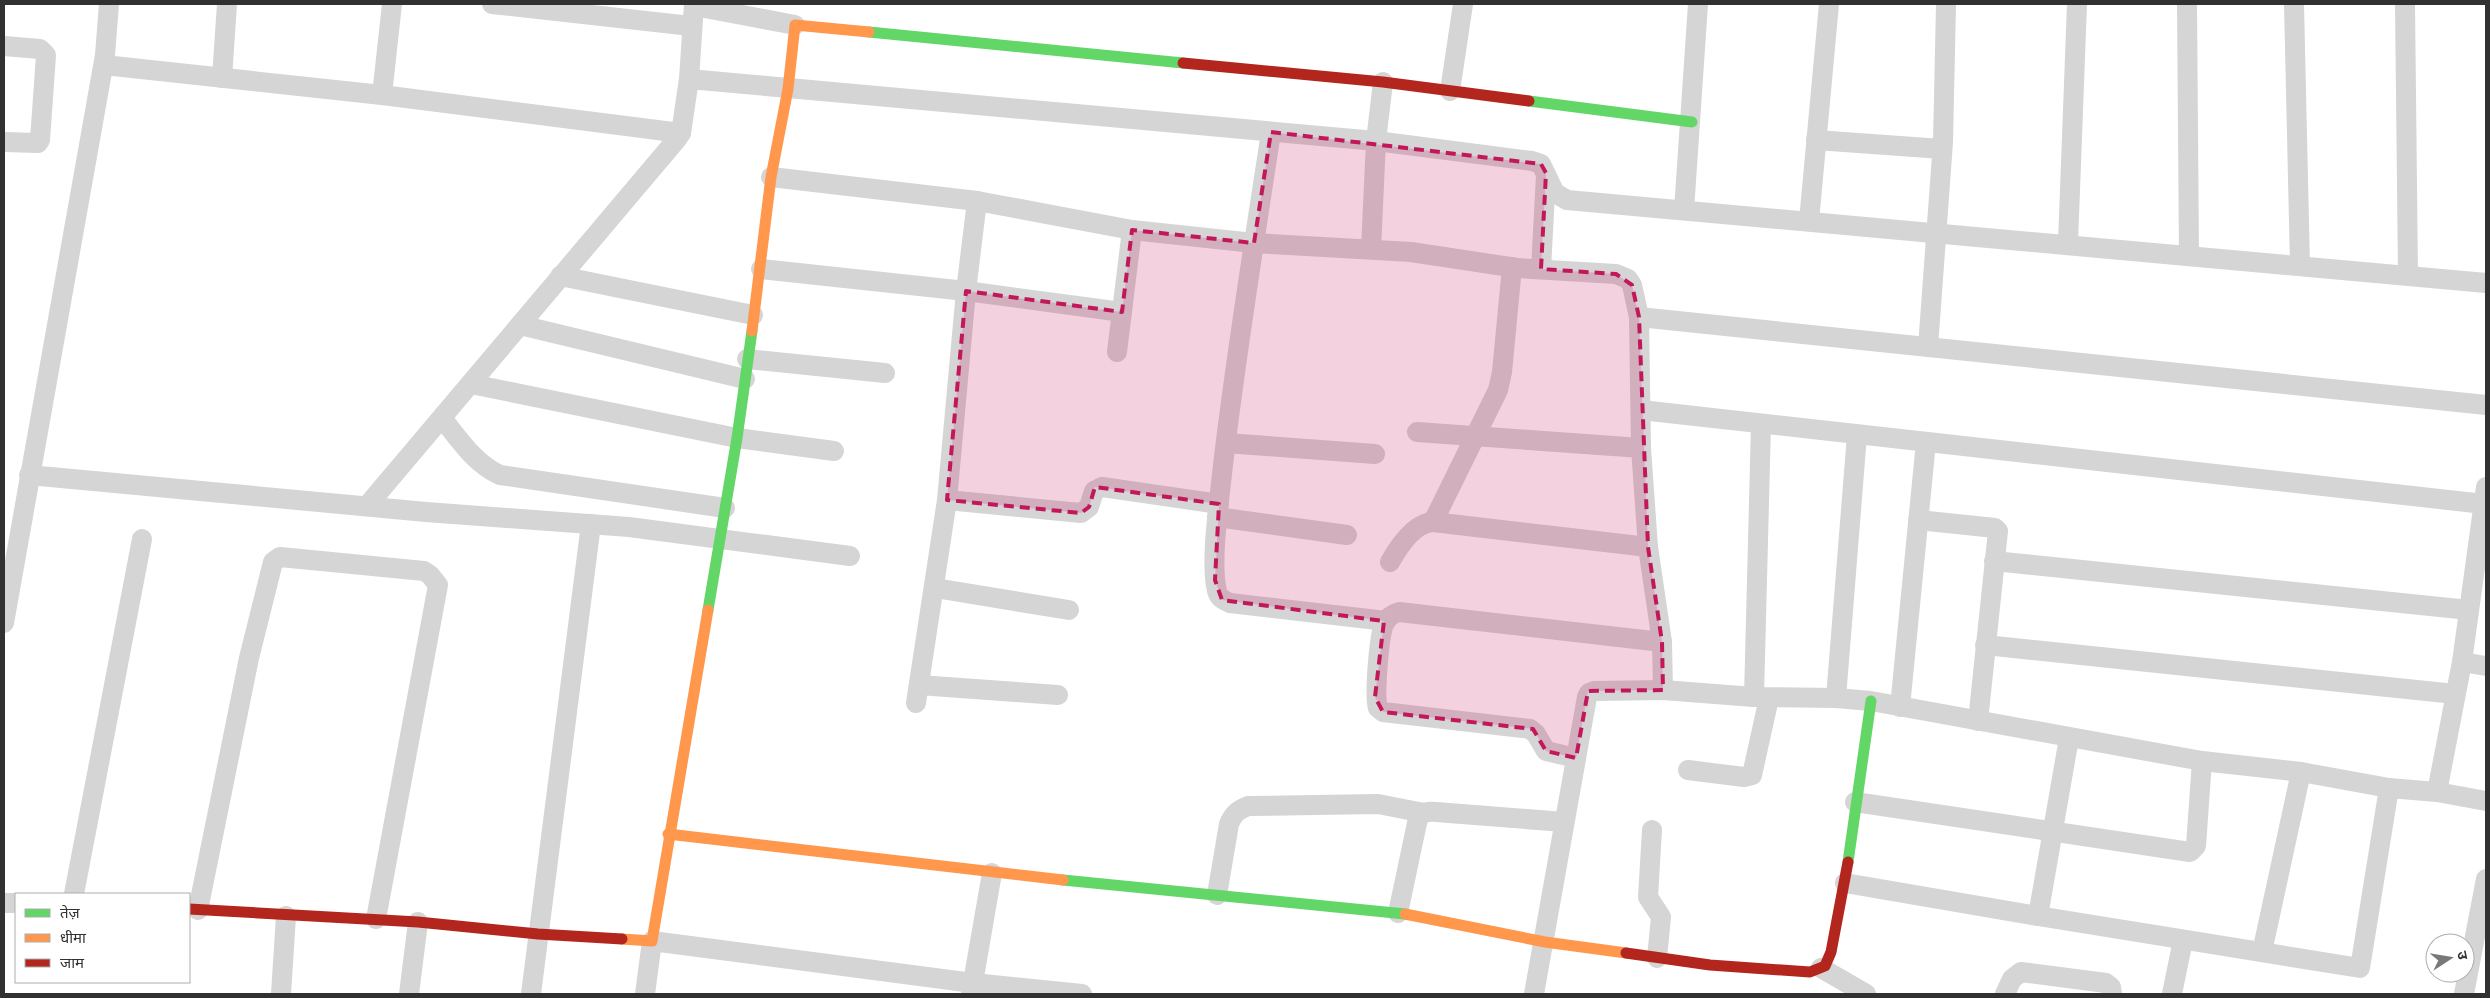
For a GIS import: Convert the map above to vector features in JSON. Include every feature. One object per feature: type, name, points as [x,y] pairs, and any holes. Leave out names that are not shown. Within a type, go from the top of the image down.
[{"type":"street","points":[[4,623],[104,65],[109,4]]},
{"type":"street","points":[[222,78],[227,4]]},
{"type":"street","points":[[382,95],[392,4]]},
{"type":"street","points":[[492,4],[691,26]]},
{"type":"street","points":[[1450,91],[1463,4]]},
{"type":"street","points":[[1684,210],[1692,122],[1698,4]]},
{"type":"street","points":[[1809,221],[1829,4]]},
{"type":"street","points":[[1928,347],[1942,149],[1946,4]]},
{"type":"street","points":[[2068,243],[2077,4]]},
{"type":"street","points":[[2187,4],[2189,256]]},
{"type":"street","points":[[2294,4],[2300,266]]},
{"type":"street","points":[[2405,4],[2408,276]]},
{"type":"street","points":[[366,506],[681,134],[689,79],[691,26],[694,5],[795,25],[1383,82],[1692,122]]},
{"type":"street","points":[[645,994],[668,834],[737,438],[761,269],[771,178],[788,89],[795,25]]},
{"type":"street","points":[[4,46],[40,49],[46,55],[40,140],[38,143],[31,144],[4,142]]},
{"type":"street","points":[[104,65],[382,95],[681,134]]},
{"type":"street","points":[[689,79],[1376,141],[1532,161],[1541,164],[1555,193],[1567,200],[2068,243],[2486,283]]},
{"type":"street","points":[[1371,248],[1376,141],[1383,82]]},
{"type":"street","points":[[1270,132],[1218,511],[1216,580],[1218,593],[1222,600],[1230,603],[1386,621],[1399,612],[1662,642]]},
{"type":"street","points":[[1816,140],[1942,149]]},
{"type":"street","points":[[1541,269],[1546,173]]},
{"type":"street","points":[[771,178],[978,201],[1132,230],[1254,243],[1371,248],[1512,267],[1622,276],[1632,285],[1639,317],[1641,448],[1648,547],[1662,642],[1664,690]]},
{"type":"street","points":[[978,201],[966,291],[947,500],[935,588],[917,694],[1058,695]]},
{"type":"street","points":[[1117,352],[1132,230]]},
{"type":"street","points":[[1433,522],[1498,390],[1512,267]]},
{"type":"street","points":[[761,269],[966,291],[1122,312]]},
{"type":"street","points":[[560,276],[753,315]]},
{"type":"street","points":[[1639,317],[2486,405]]},
{"type":"street","points":[[520,325],[745,379]]},
{"type":"street","points":[[747,359],[885,373]]},
{"type":"street","points":[[471,384],[737,438],[834,451]]},
{"type":"street","points":[[1641,410],[1926,442],[2486,493],[2479,584],[2469,610],[2462,662],[2436,792]]},
{"type":"street","points":[[442,418],[487,469],[500,475],[725,508]]},
{"type":"street","points":[[1688,770],[1744,777],[1752,775],[1761,697],[1761,424]]},
{"type":"street","points":[[1417,432],[1641,448]]},
{"type":"street","points":[[1836,698],[1857,434]]},
{"type":"street","points":[[1226,442],[1375,454]]},
{"type":"street","points":[[1900,706],[1926,442]]},
{"type":"street","points":[[29,475],[366,506],[629,527],[850,556]]},
{"type":"street","points":[[947,500],[1081,513],[1089,507],[1094,491],[1102,487],[1347,535]]},
{"type":"street","points":[[1918,520],[1997,529],[1978,720]]},
{"type":"street","points":[[1390,562],[1396,551],[1420,524],[1433,522],[1648,547]]},
{"type":"street","points":[[532,994],[538,934],[591,524]]},
{"type":"street","points":[[74,893],[142,539]]},
{"type":"street","points":[[376,919],[438,586],[430,575],[424,571],[280,557],[273,562],[249,658],[193,909],[286,916],[376,919],[538,934],[652,941],[972,989],[1082,994]]},
{"type":"street","points":[[1994,560],[2469,610]]},
{"type":"street","points":[[935,588],[1069,610]]},
{"type":"street","points":[[1386,621],[1376,697],[1378,708],[1383,712],[1530,729],[1536,734],[1546,751],[1576,758]]},
{"type":"street","points":[[1985,645],[2455,694]]},
{"type":"street","points":[[2462,662],[2486,666]]},
{"type":"street","points":[[1534,994],[1589,693],[1664,690],[1761,697],[1836,698],[1871,701],[2202,761],[2301,772],[2389,788],[2436,792],[2486,801]]},
{"type":"street","points":[[668,834],[992,873],[1398,913],[1545,942],[1710,965],[1810,972],[1824,966],[1831,952],[1845,883],[1855,802],[1871,701]]},
{"type":"street","points":[[2038,916],[2069,738]]},
{"type":"street","points":[[1855,802],[2190,852],[2196,846],[2202,761]]},
{"type":"street","points":[[2262,952],[2301,772]]},
{"type":"street","points":[[1845,883],[2360,968],[2389,788]]},
{"type":"street","points":[[1216,895],[1229,824],[1233,815],[1240,809],[1248,806],[1378,804],[1424,813],[1436,812],[1564,822]]},
{"type":"street","points":[[1398,913],[1418,818],[1424,813]]},
{"type":"street","points":[[1652,830],[1648,897],[1661,917],[1657,958]]},
{"type":"street","points":[[972,989],[992,873]]},
{"type":"street","points":[[2464,994],[2486,879]]},
{"type":"street","points":[[281,994],[286,916]]},
{"type":"street","points":[[409,994],[418,922]]},
{"type":"street","points":[[2172,994],[2183,940]]},
{"type":"street","points":[[1821,968],[1866,994]]},
{"type":"street","points":[[2005,994],[2012,979],[2021,972],[2106,983],[2112,987],[2112,994]]},
{"type":"highlighted area","points":[[1271,132],[1541,164],[1546,173],[1541,269],[1616,274],[1632,285],[1639,317],[1648,547],[1662,642],[1663,690],[1588,691],[1576,758],[1546,751],[1533,729],[1383,712],[1375,697],[1384,621],[1222,600],[1215,580],[1219,504],[1095,487],[1089,507],[1081,513],[947,500],[966,291],[1122,312],[1132,230],[1254,243]]},
{"type":"traffic: fast","points":[[869,32],[1183,63]]},
{"type":"traffic: fast","points":[[1529,101],[1692,122]]},
{"type":"traffic: fast","points":[[708,610],[737,438],[752,331]]},
{"type":"traffic: fast","points":[[1848,862],[1871,701]]},
{"type":"traffic: fast","points":[[1063,880],[1405,914]]},
{"type":"traffic: slow","points":[[752,331],[771,177],[788,89],[795,25],[869,32]]},
{"type":"traffic: slow","points":[[622,939],[652,941],[708,610]]},
{"type":"traffic: slow","points":[[668,834],[1063,880]]},
{"type":"traffic: slow","points":[[1405,914],[1545,942],[1626,953]]},
{"type":"traffic: jam","points":[[1183,63],[1383,82],[1529,101]]},
{"type":"traffic: jam","points":[[1626,953],[1710,965],[1810,972],[1825,966],[1831,952],[1848,862]]},
{"type":"traffic: jam","points":[[190,909],[418,922],[538,934],[622,939]]}]
